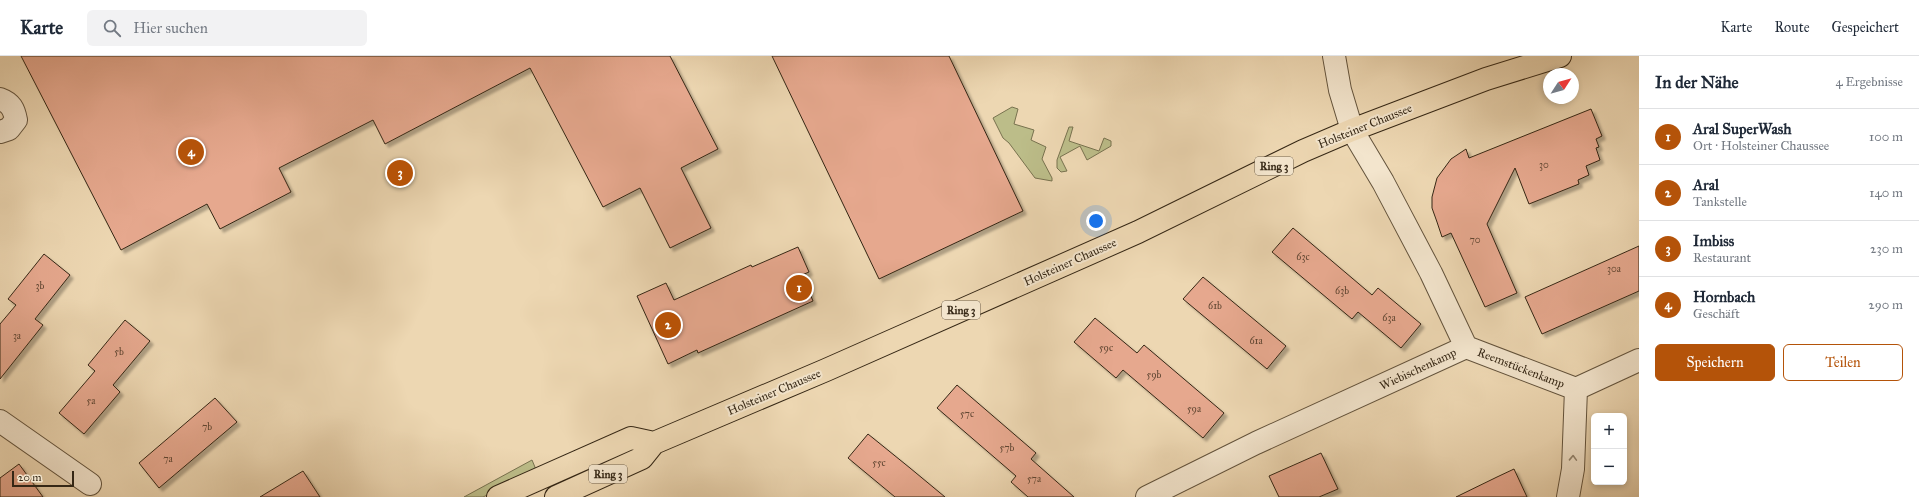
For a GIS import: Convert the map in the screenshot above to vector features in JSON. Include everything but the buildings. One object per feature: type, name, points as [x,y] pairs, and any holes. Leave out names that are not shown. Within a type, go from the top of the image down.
[{"type":"main road","name":"Holsteiner Chaussee","points":[[1486,79],[1518,56]]},
{"type":"main road","name":"Holsteiner Chaussee","points":[[556,497],[642,458],[654,443],[833,367],[1138,232],[1303,151],[1352,130],[1486,79],[1560,56]]},
{"type":"main road","name":"Ring 3","points":[[498,497],[632,438],[654,443]]},
{"type":"street","name":"Wiebischenkamp","points":[[1148,497],[1256,443],[1466,347],[1431,273],[1383,182],[1352,130],[1340,90],[1334,56]]},
{"type":"street","points":[[0,99],[8,103],[14,110],[16,120],[9,129],[0,132]]},
{"type":"street","name":"Reemstückenkamp","points":[[1466,347],[1576,388],[1639,360]]},
{"type":"street","name":"Reemstückenkamp","points":[[1568,497],[1573,469],[1576,388]]},
{"type":"street","points":[[0,421],[90,484]]},
{"type":"green space","points":[[1012,107],[1018,109],[1014,124],[1034,130],[1031,140],[1046,147],[1042,159],[1052,178],[1052,181],[1035,178],[1009,143],[1003,138],[993,118]]},
{"type":"green space","points":[[1069,127],[1073,127],[1069,141],[1099,151],[1104,138],[1111,141],[1111,146],[1087,160],[1080,146],[1060,157],[1067,171],[1061,172],[1057,168],[1057,160]]},
{"type":"green space","points":[[532,460],[537,472],[483,497],[464,497]]},
{"type":"place","name":"Hornbach","points":[[191,152]]},
{"type":"place","name":"Imbiss","points":[[400,173]]},
{"type":"place","name":"Aral SuperWash","points":[[799,288]]},
{"type":"place","name":"Aral","points":[[668,325]]}]
